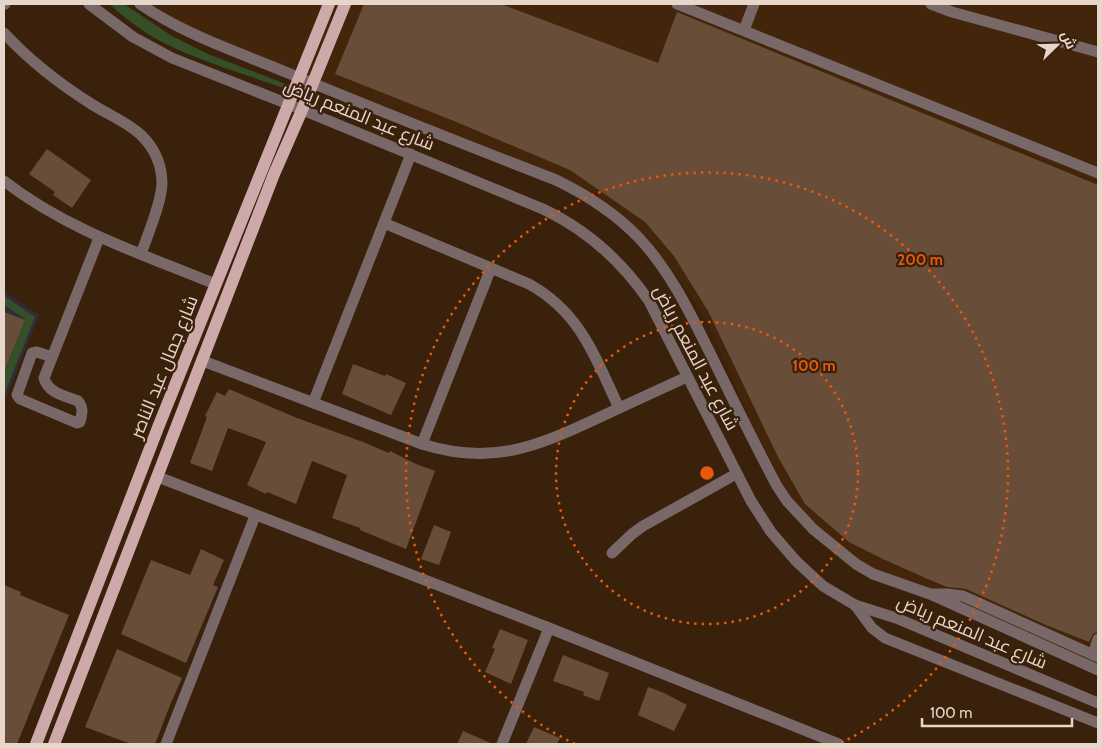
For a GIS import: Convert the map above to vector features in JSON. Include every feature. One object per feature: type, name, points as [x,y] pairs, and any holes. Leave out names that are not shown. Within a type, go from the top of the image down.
[{"type":"main road","name":"شارع جمال عبد الناصر","points":[[36,744],[215,284],[329,4]]},
{"type":"main road","name":"شارع جمال عبد الناصر","points":[[54,744],[274,174],[345,4]]},
{"type":"street","name":"شارع عبد المنعم رياض","points":[[89,4],[133,37],[172,58],[411,154],[559,217],[574,226],[603,247],[628,272],[648,300],[736,474],[761,517],[783,547],[809,574],[823,586],[855,605],[896,618],[1098,703]]},
{"type":"street","name":"شارع عبد المنعم رياض","points":[[140,4],[171,23],[194,34],[312,84],[556,180],[592,200],[619,220],[653,254],[676,287],[768,470],[788,502],[813,529],[856,564],[889,581],[930,594],[1098,670]]},
{"type":"street","points":[[677,4],[1098,173]]},
{"type":"street","points":[[744,30],[754,4]]},
{"type":"street","points":[[931,4],[952,12],[1098,52]]},
{"type":"street","points":[[4,33],[50,74],[86,101],[141,135],[150,145],[161,171],[162,185],[142,254]]},
{"type":"street","points":[[313,403],[411,154]]},
{"type":"street","points":[[4,181],[47,211],[99,238],[215,284]]},
{"type":"street","points":[[384,223],[539,290],[560,306],[571,317],[587,342],[619,408]]},
{"type":"street","points":[[52,357],[37,352],[32,353],[17,395],[20,399],[77,423],[80,422],[83,411],[78,401],[53,391],[44,378],[99,238]]},
{"type":"street","points":[[422,444],[491,268]]},
{"type":"street","points":[[203,361],[422,444],[466,454],[500,453],[550,440],[688,376]]},
{"type":"street","points":[[612,553],[643,526],[736,474]]},
{"type":"street","points":[[158,477],[549,628],[839,744]]},
{"type":"street","points":[[166,744],[255,516]]},
{"type":"street","points":[[930,594],[964,596],[1096,656],[1098,638]]},
{"type":"street","points":[[855,605],[872,628],[885,638],[1098,723]]},
{"type":"street","points":[[502,744],[549,628]]},
{"type":"shaded area","points":[[143,4],[1098,4],[1098,666],[847,559],[790,497],[752,424],[710,329],[693,299],[669,266],[643,241],[564,183],[248,56]]},
{"type":"shaded area","points":[[4,292],[39,315],[4,403]]},
{"type":"green space","points":[[109,4],[124,4],[172,36],[208,54],[291,86],[289,90],[177,49],[141,29]]},
{"type":"green space","points":[[4,296],[35,317],[4,395],[4,373],[25,320],[4,305]]},
{"type":"building","points":[[364,4],[501,4],[658,63],[677,12],[1098,185],[1098,632],[1093,634],[1089,642],[966,589],[947,587],[930,580],[849,542],[805,504],[778,457],[708,311],[674,256],[645,222],[570,170],[335,74]]},
{"type":"building","points":[[47,149],[91,180],[72,208],[53,195],[55,192],[29,174]]},
{"type":"building","points":[[4,312],[25,320],[4,372]]},
{"type":"building","points":[[353,364],[385,376],[386,374],[406,383],[391,415],[342,394]]},
{"type":"building","points":[[229,389],[297,418],[389,453],[390,451],[435,471],[406,549],[360,530],[360,528],[332,518],[347,475],[312,461],[296,504],[267,492],[266,494],[247,485],[266,442],[228,428],[212,471],[190,463],[207,417],[205,416],[217,392],[225,396]]},
{"type":"building","points":[[434,525],[451,532],[439,565],[421,559]]},
{"type":"building","points":[[201,549],[224,560],[213,585],[218,587],[186,663],[121,634],[151,560],[190,575]]},
{"type":"building","points":[[4,585],[21,592],[20,595],[69,615],[17,744],[4,743]]},
{"type":"building","points":[[500,629],[528,640],[511,684],[485,672],[495,649],[492,648]]},
{"type":"building","points":[[117,649],[182,678],[155,744],[131,744],[85,727]]},
{"type":"building","points":[[563,655],[609,673],[599,701],[583,695],[584,692],[553,681]]},
{"type":"building","points":[[648,687],[687,705],[674,731],[638,715]]},
{"type":"building","points":[[534,727],[560,738],[557,744],[526,744]]},
{"type":"building","points":[[463,731],[493,744],[457,744]]}]
